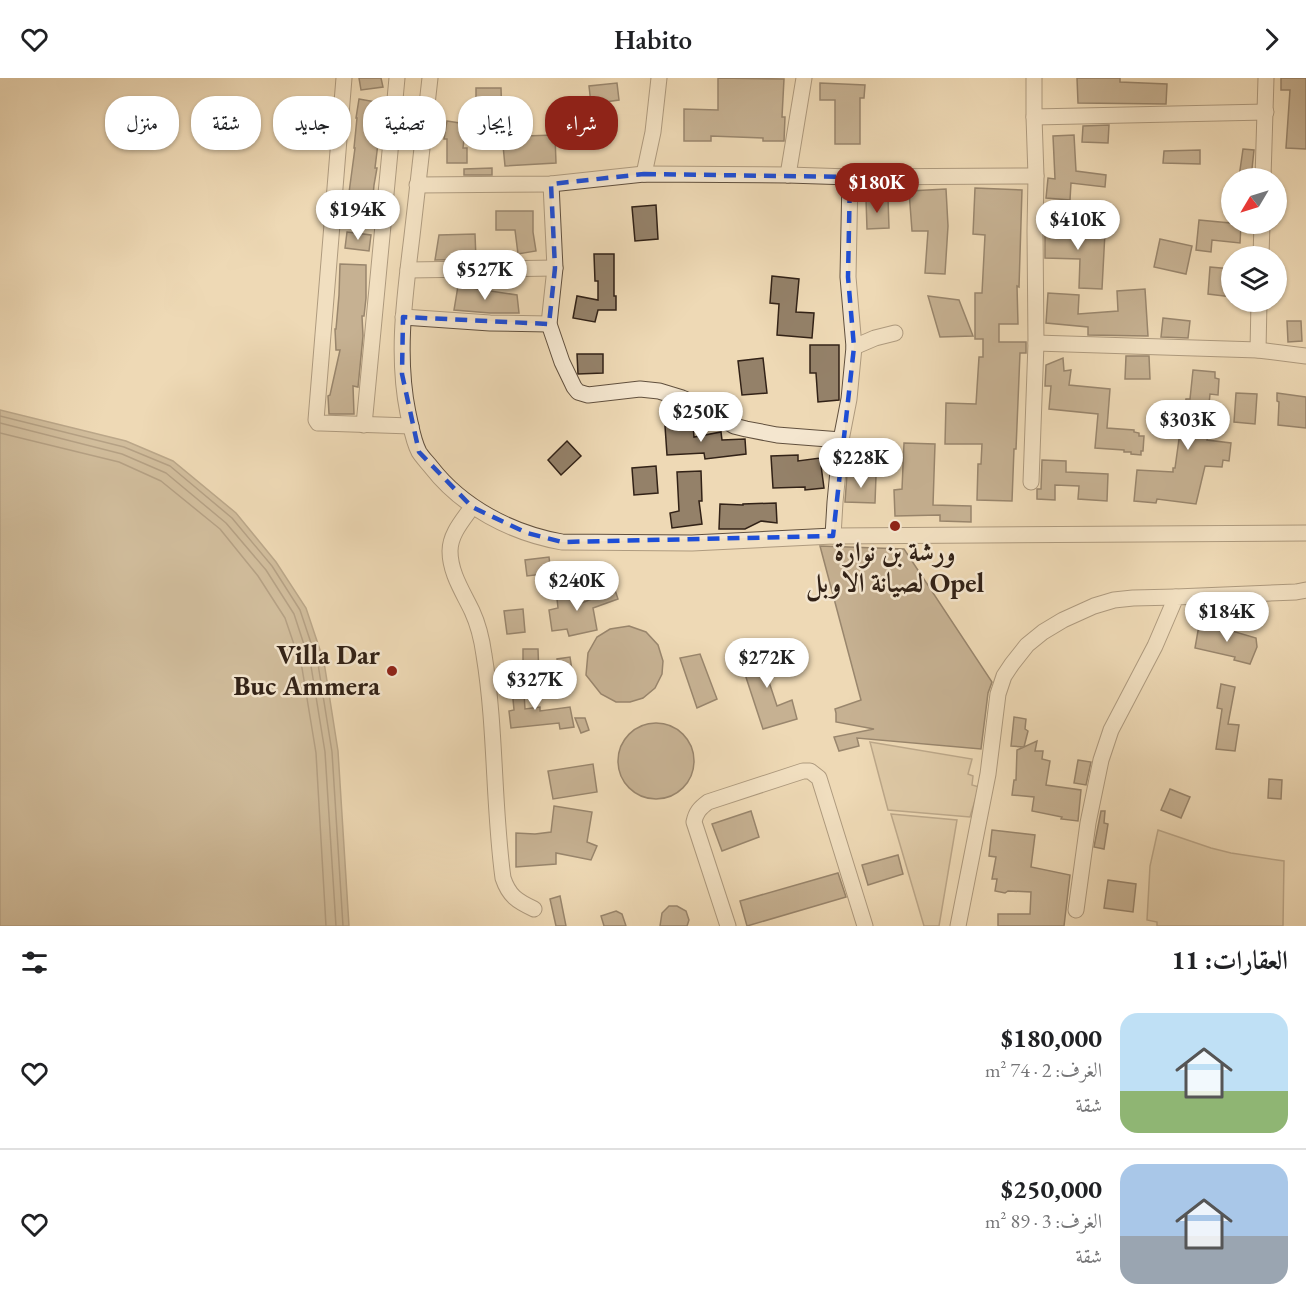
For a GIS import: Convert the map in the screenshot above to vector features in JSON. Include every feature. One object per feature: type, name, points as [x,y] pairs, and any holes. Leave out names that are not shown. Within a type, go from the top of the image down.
[{"type":"street","points":[[344,78],[315,416],[318,423],[411,426]]},
{"type":"street","points":[[364,425],[397,78]]},
{"type":"street","points":[[430,78],[403,317],[402,374],[411,426],[419,452],[447,486],[472,507],[527,533],[562,542],[692,543],[833,536],[1306,533]]},
{"type":"street","points":[[644,174],[653,132],[659,78]]},
{"type":"street","points":[[788,175],[804,78]]},
{"type":"street","points":[[1030,482],[1036,343],[1034,78]]},
{"type":"street","points":[[1263,168],[1266,78]]},
{"type":"street","points":[[1034,117],[1266,112]]},
{"type":"street","points":[[417,185],[551,184],[644,174],[850,177],[1036,176]]},
{"type":"street","points":[[833,536],[841,440],[849,399],[854,346],[848,277],[850,177]]},
{"type":"street","points":[[551,184],[555,268],[549,324],[562,362],[578,392],[594,395],[640,389],[659,391],[705,408],[734,426],[777,435],[841,440]]},
{"type":"street","points":[[408,270],[555,268]]},
{"type":"street","points":[[1258,350],[1259,312]]},
{"type":"street","points":[[403,317],[490,323],[549,324]]},
{"type":"street","points":[[854,346],[895,333]]},
{"type":"street","points":[[1036,343],[1258,350],[1306,356]]},
{"type":"street","points":[[472,507],[452,539],[451,557],[484,652],[503,878],[512,896],[534,909]]},
{"type":"street","points":[[958,926],[988,774],[998,694],[1004,676],[1027,645],[1063,620],[1114,600],[1306,590]]},
{"type":"street","points":[[1077,910],[1088,823],[1101,760],[1111,730],[1155,646],[1176,597]]},
{"type":"street","points":[[728,926],[694,822],[696,814],[700,807],[708,802],[803,771],[810,771],[819,778],[865,926]]},
{"type":"highlighted area","points":[[644,174],[850,177],[848,277],[854,347],[833,536],[562,542],[527,533],[472,507],[419,452],[402,374],[403,317],[549,324],[555,268],[551,184]]},
{"type":"shaded area","points":[[870,742],[972,759],[968,774],[973,776],[972,785],[979,787],[970,817],[888,810]]},
{"type":"shaded area","points":[[891,814],[957,820],[939,926],[924,926]]},
{"type":"shaded area","points":[[1158,830],[1231,853],[1284,861],[1283,926],[1157,926],[1157,922],[1147,920],[1150,866]]},
{"type":"water","points":[[0,410],[126,441],[173,461],[236,513],[276,562],[306,608],[324,662],[338,751],[349,926],[0,926]]},
{"type":"building","points":[[359,78],[381,78],[383,87],[361,90]]},
{"type":"building","points":[[718,78],[784,79],[782,117],[785,117],[784,141],[711,136],[711,141],[684,141],[684,109],[718,110]]},
{"type":"building","points":[[1077,78],[1120,78],[1120,82],[1167,84],[1166,104],[1078,103]]},
{"type":"building","points":[[1281,78],[1306,78],[1306,149],[1286,148],[1290,90],[1281,90]]},
{"type":"building","points":[[617,83],[619,100],[618,96],[590,96],[589,86]]},
{"type":"building","points":[[820,83],[865,85],[864,98],[860,98],[860,144],[835,144],[835,100],[820,100]]},
{"type":"building","points":[[476,88],[501,88],[501,96],[476,96]]},
{"type":"building","points":[[359,99],[363,100],[363,150],[377,150],[371,218],[346,215],[355,148]]},
{"type":"building","points":[[447,121],[458,123],[458,150],[467,150],[467,163],[447,163]]},
{"type":"building","points":[[1109,125],[1108,143],[1082,142],[1083,126]]},
{"type":"building","points":[[545,135],[545,150],[556,150],[556,163],[505,166],[503,150],[533,150],[533,136]]},
{"type":"building","points":[[1074,135],[1076,171],[1106,175],[1105,187],[1071,183],[1070,200],[1046,198],[1048,178],[1055,179],[1053,136]]},
{"type":"building","points":[[1243,149],[1254,150],[1252,168],[1240,168]]},
{"type":"building","points":[[1200,150],[1200,164],[1163,163],[1164,151]]},
{"type":"building","points":[[492,168],[492,175],[464,175],[464,169]]},
{"type":"building","points":[[975,188],[1022,190],[1019,287],[1017,286],[1018,324],[999,324],[999,342],[1026,342],[1026,353],[1020,353],[1012,501],[977,500],[978,464],[981,464],[982,444],[945,444],[946,403],[976,404],[979,357],[983,357],[983,339],[975,339],[975,293],[982,293],[985,235],[973,234]]},
{"type":"building","points":[[946,189],[948,226],[945,274],[925,273],[928,231],[912,231],[909,191]]},
{"type":"building","points":[[888,198],[889,228],[867,229],[866,199]]},
{"type":"building","points":[[656,205],[658,239],[635,241],[632,207]]},
{"type":"building","points":[[496,211],[533,211],[536,251],[518,254],[515,230],[496,230]]},
{"type":"building","points":[[1199,220],[1221,222],[1221,234],[1240,234],[1240,243],[1212,240],[1211,252],[1196,250]]},
{"type":"building","points":[[1045,223],[1074,223],[1074,231],[1105,232],[1102,289],[1079,288],[1080,259],[1045,258]]},
{"type":"building","points":[[347,232],[371,235],[369,251],[345,248]]},
{"type":"building","points":[[475,234],[476,259],[435,260],[439,235]]},
{"type":"building","points":[[1160,239],[1192,246],[1186,274],[1154,267]]},
{"type":"building","points":[[594,254],[614,254],[614,296],[616,296],[616,310],[598,310],[595,322],[573,318],[577,296],[598,300]]},
{"type":"building","points":[[340,264],[366,265],[366,298],[364,316],[362,316],[363,336],[358,387],[353,386],[354,414],[329,414],[328,396],[340,350],[336,350],[335,329]]},
{"type":"building","points":[[1210,267],[1221,268],[1221,296],[1208,294]]},
{"type":"building","points":[[772,276],[799,279],[796,312],[814,313],[812,338],[777,335],[779,304],[770,303]]},
{"type":"building","points":[[458,286],[517,295],[519,313],[454,310]]},
{"type":"building","points":[[1145,289],[1148,336],[1088,335],[1088,327],[1046,323],[1048,293],[1079,295],[1078,314],[1118,311],[1117,291]]},
{"type":"building","points":[[928,296],[959,300],[973,336],[940,337]]},
{"type":"building","points":[[1163,318],[1190,321],[1188,338],[1161,337]]},
{"type":"building","points":[[1287,321],[1301,321],[1302,341],[1288,342]]},
{"type":"building","points":[[810,345],[839,345],[839,400],[818,402],[816,373],[810,373]]},
{"type":"building","points":[[577,354],[603,354],[603,373],[578,374]]},
{"type":"building","points":[[1126,356],[1149,356],[1150,379],[1125,379]]},
{"type":"building","points":[[763,358],[767,393],[742,395],[738,361]]},
{"type":"building","points":[[1063,358],[1064,371],[1071,370],[1069,385],[1110,389],[1107,428],[1134,430],[1139,433],[1139,436],[1144,436],[1141,455],[1124,452],[1124,450],[1095,448],[1098,414],[1049,409],[1051,386],[1045,386],[1046,365]]},
{"type":"building","points":[[1193,370],[1215,372],[1215,378],[1219,379],[1218,395],[1210,394],[1206,436],[1208,436],[1207,440],[1231,443],[1229,461],[1223,460],[1222,467],[1205,466],[1196,504],[1157,499],[1156,503],[1134,501],[1137,470],[1173,472],[1175,468],[1186,399],[1190,399]]},
{"type":"building","points":[[1236,393],[1257,394],[1255,424],[1234,422]]},
{"type":"building","points":[[1277,393],[1306,397],[1306,428],[1278,425]]},
{"type":"building","points":[[693,425],[694,437],[721,432],[722,440],[745,439],[746,454],[705,459],[704,453],[667,455],[665,426]]},
{"type":"building","points":[[567,441],[581,456],[561,475],[548,460]]},
{"type":"building","points":[[904,443],[935,444],[933,505],[971,506],[971,522],[940,521],[940,515],[895,516],[894,490],[902,489]]},
{"type":"building","points":[[798,455],[798,461],[820,458],[824,488],[805,490],[805,487],[773,488],[771,456]]},
{"type":"building","points":[[1042,460],[1066,461],[1066,472],[1108,474],[1107,501],[1078,499],[1079,486],[1055,485],[1055,500],[1037,499],[1037,489],[1041,489]]},
{"type":"building","points":[[656,466],[658,493],[634,495],[632,468]]},
{"type":"building","points":[[701,471],[702,501],[699,501],[702,524],[672,528],[670,513],[679,511],[677,472]]},
{"type":"building","points":[[847,474],[876,476],[875,503],[845,502]]},
{"type":"building","points":[[776,503],[777,523],[761,521],[745,529],[719,529],[720,504]]},
{"type":"building","points":[[820,546],[904,549],[992,682],[988,693],[981,749],[857,738],[859,746],[839,751],[834,737],[874,729],[836,722],[835,709],[861,700]]},
{"type":"building","points":[[549,557],[551,573],[527,576],[525,560]]},
{"type":"building","points":[[576,589],[579,604],[615,590],[618,599],[593,608],[597,630],[569,636],[567,629],[552,631],[549,610],[558,608],[556,590]]},
{"type":"building","points":[[523,609],[525,632],[507,634],[504,611]]},
{"type":"building","points":[[1199,625],[1256,638],[1257,647],[1250,664],[1234,660],[1235,657],[1195,648]]},
{"type":"building","points":[[629,626],[646,632],[658,645],[663,661],[662,674],[655,688],[643,698],[630,702],[616,702],[601,694],[586,675],[588,653],[597,637],[610,629]]},
{"type":"building","points":[[523,649],[538,649],[539,677],[523,677]]},
{"type":"building","points":[[781,650],[785,669],[767,676],[777,706],[792,700],[797,719],[763,729],[740,659]]},
{"type":"building","points":[[700,654],[717,699],[697,708],[680,658]]},
{"type":"building","points":[[570,657],[574,683],[560,685],[557,659]]},
{"type":"building","points":[[523,677],[525,709],[540,707],[540,711],[570,707],[574,727],[560,729],[559,723],[511,728],[509,711],[514,710],[511,678]]},
{"type":"building","points":[[1221,684],[1235,687],[1228,724],[1239,725],[1235,751],[1216,749],[1222,709],[1217,708]]},
{"type":"building","points":[[1014,717],[1026,719],[1025,729],[1028,731],[1024,747],[1011,746]]},
{"type":"building","points":[[575,718],[585,718],[589,730],[581,733]]},
{"type":"building","points":[[656,723],[670,726],[683,734],[691,747],[694,761],[691,775],[683,788],[670,796],[656,799],[642,796],[629,788],[621,775],[618,761],[621,747],[629,734],[642,726]]},
{"type":"building","points":[[1037,741],[1035,751],[1043,751],[1042,759],[1050,761],[1046,785],[1081,790],[1078,821],[1032,811],[1034,797],[1012,795],[1014,780],[1016,780],[1017,750]]},
{"type":"building","points":[[1078,760],[1091,762],[1086,785],[1074,783]]},
{"type":"building","points":[[593,764],[597,792],[553,799],[548,771]]},
{"type":"building","points":[[1269,779],[1282,780],[1281,799],[1268,798]]},
{"type":"building","points":[[1170,789],[1190,797],[1181,818],[1161,810]]},
{"type":"building","points":[[554,806],[592,812],[587,842],[597,846],[591,860],[556,853],[556,864],[516,867],[516,833],[551,832]]},
{"type":"building","points":[[751,811],[759,837],[722,851],[712,824]]},
{"type":"building","points":[[1101,811],[1105,811],[1104,823],[1108,824],[1104,849],[1094,847]]},
{"type":"building","points":[[992,830],[1035,835],[1031,867],[1070,875],[1064,926],[998,926],[998,914],[1030,914],[1031,892],[995,891],[997,879],[992,879],[996,857],[989,856]]},
{"type":"building","points":[[898,855],[903,874],[868,885],[862,865]]},
{"type":"building","points":[[838,873],[846,897],[747,926],[740,901]]},
{"type":"building","points":[[1108,880],[1136,884],[1133,912],[1104,908]]},
{"type":"building","points":[[560,896],[566,926],[556,926],[550,899]]},
{"type":"building","points":[[669,906],[677,906],[686,911],[689,920],[687,926],[660,926],[662,913]]},
{"type":"building","points":[[616,911],[622,914],[626,926],[604,926],[601,916]]},
{"type":"place","name":"ورشة بن نوارة لصيانة الاوبل Opel","points":[[895,526]]},
{"type":"place","name":"Villa Dar Buc Ammera","points":[[392,671]]}]
